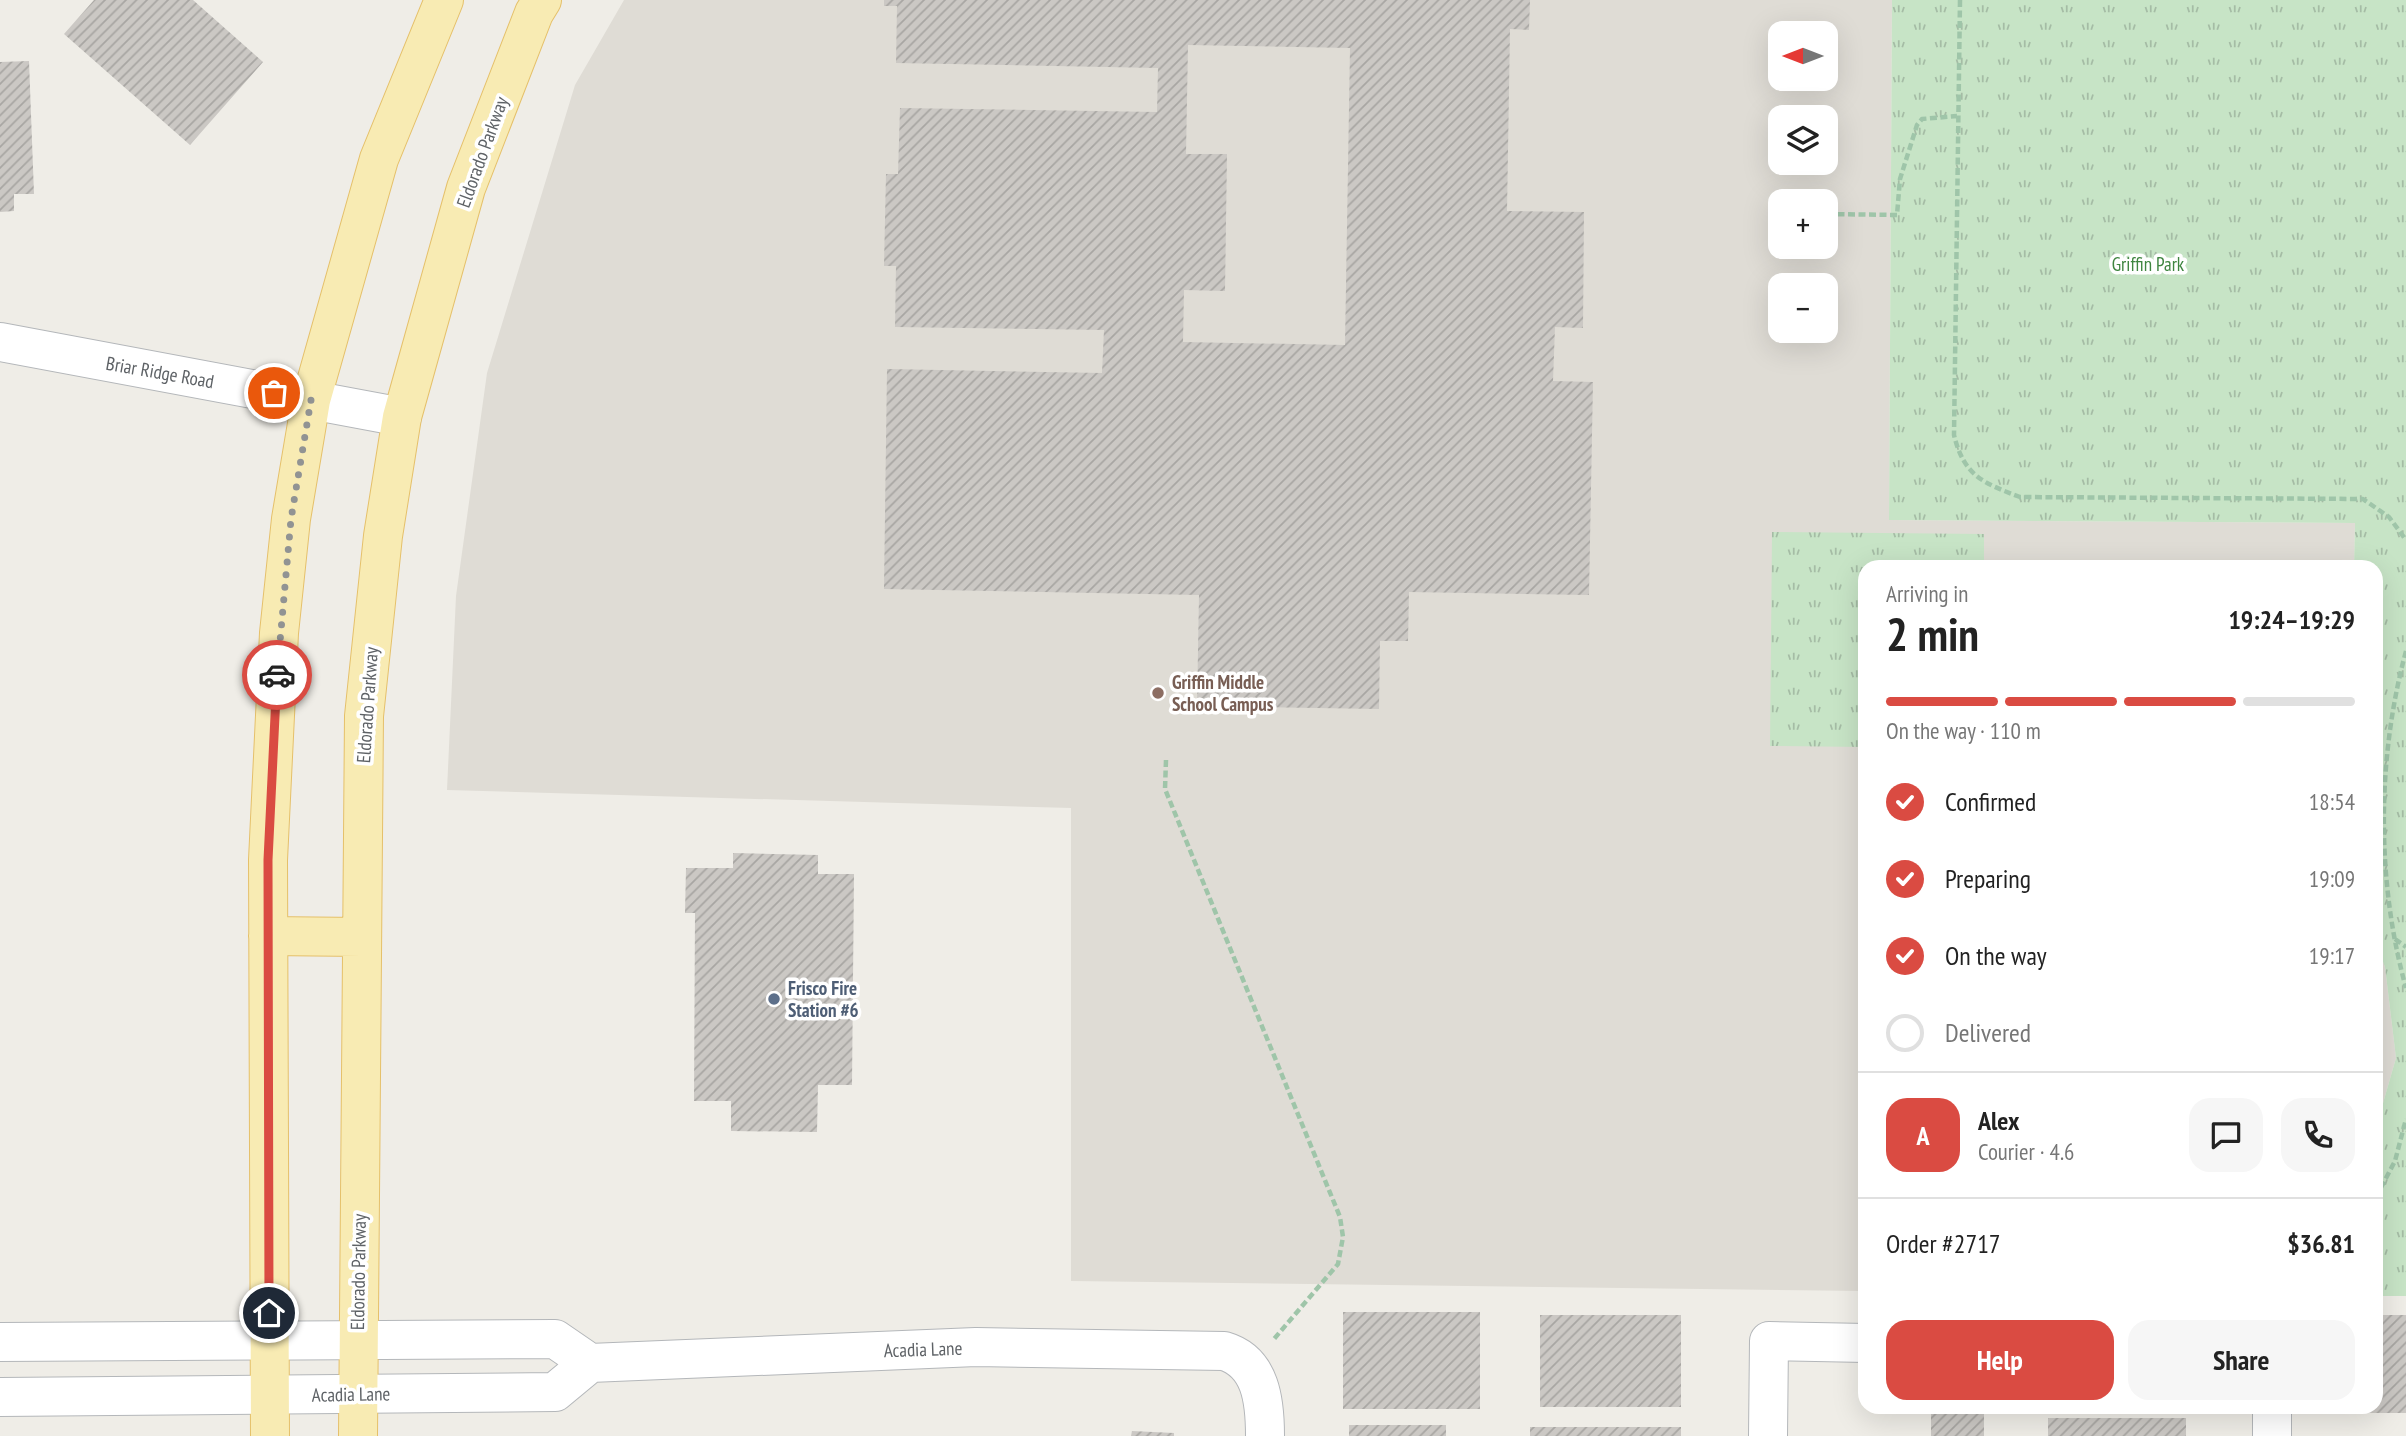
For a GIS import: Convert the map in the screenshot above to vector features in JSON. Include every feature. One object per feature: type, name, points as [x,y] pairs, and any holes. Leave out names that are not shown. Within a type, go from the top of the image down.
[{"type":"main road","points":[[270,1436],[268,860],[279,633],[291,519],[311,400],[379,159],[444,0]]},
{"type":"main road","name":"Eldorado Parkway","points":[[358,1436],[364,716],[383,536],[402,417],[466,188],[534,13],[542,0]]},
{"type":"main road","points":[[268,936],[361,937]]},
{"type":"street","name":"Briar Ridge Road","points":[[0,342],[402,417]]},
{"type":"street","points":[[0,1342],[555,1339],[590,1363]]},
{"type":"street","points":[[1768,1436],[1769,1341],[1858,1343]]},
{"type":"street","name":"Acadia Lane","points":[[0,1397],[555,1392],[590,1363],[976,1347],[1224,1350],[1238,1355],[1251,1366]]},
{"type":"street","points":[[1251,1366],[1265,1413],[1265,1436]]},
{"type":"street","points":[[2272,1414],[2272,1436]]},
{"type":"path","points":[[1960,0],[1954,435],[1959,453],[1969,471],[1993,486],[2020,497],[2363,499],[2389,517],[2406,540]]},
{"type":"path","points":[[1838,214],[1897,215],[1900,179],[1917,125],[1923,119],[1957,116]]},
{"type":"path","points":[[2406,651],[2395,691],[2387,753],[2386,880],[2394,938],[2406,988]]},
{"type":"path","points":[[1166,760],[1165,789],[1340,1217],[1343,1237],[1338,1264],[1251,1366]]},
{"type":"path","points":[[2394,938],[2406,947]]},
{"type":"path","points":[[2383,1184],[2395,1161],[2406,1119]]},
{"type":"shaded area","name":"Griffin Middle School Campus","points":[[624,0],[1892,0],[1889,520],[2355,523],[2354,560],[1858,560],[1858,1291],[1071,1281],[1071,808],[447,790],[456,596],[487,373],[575,85]]},
{"type":"shaded area","points":[[2383,961],[2385,967],[2396,1058],[2383,1103]]},
{"type":"green space","name":"Griffin Park","points":[[1892,0],[2406,0],[2406,1296],[2383,1296],[2383,1103],[2396,1058],[2383,962],[2383,560],[2354,560],[2355,523],[1889,520]]},
{"type":"green space","points":[[1772,532],[1984,534],[1984,560],[1858,560],[1858,747],[1770,746]]},
{"type":"building","points":[[94,0],[193,0],[263,62],[190,145],[64,34]]},
{"type":"building","points":[[884,0],[1530,0],[1529,30],[1510,29],[1507,211],[1584,212],[1583,328],[1555,327],[1553,381],[1593,382],[1589,595],[1409,592],[1408,641],[1380,641],[1379,709],[1197,706],[1199,595],[884,589],[887,369],[1102,373],[1104,330],[895,327],[896,266],[884,266],[886,174],[898,174],[900,108],[1157,112],[1158,68],[896,63],[897,6],[884,6]],"holes":[[[1188,45],[1350,48],[1345,345],[1183,342],[1184,290],[1225,291],[1227,154],[1186,154]]]},
{"type":"building","points":[[29,61],[34,194],[14,194],[14,211],[0,212],[0,62]]},
{"type":"building","name":"Frisco Fire Station #6","points":[[733,853],[818,855],[818,874],[854,874],[852,1085],[818,1085],[817,1132],[731,1131],[731,1101],[694,1101],[695,913],[685,913],[686,868],[733,868]]},
{"type":"building","points":[[1343,1312],[1480,1312],[1480,1409],[1343,1409]]},
{"type":"building","points":[[1540,1315],[1681,1315],[1681,1407],[1540,1407]]},
{"type":"building","points":[[2383,1315],[2406,1315],[2406,1413],[2383,1413]]},
{"type":"building","points":[[1931,1414],[1984,1414],[1984,1436],[1931,1436]]},
{"type":"building","points":[[2048,1418],[2186,1418],[2186,1436],[2048,1436]]},
{"type":"building","points":[[1349,1425],[1446,1425],[1446,1436],[1349,1436]]},
{"type":"building","points":[[1530,1427],[1681,1427],[1681,1436],[1530,1436]]},
{"type":"building","points":[[1132,1431],[1174,1433],[1174,1436],[1131,1436]]},
{"type":"way so far","points":[[274,393],[311,400],[291,519],[277,675]]},
{"type":"place","name":"Griffin Middle School Campus","points":[[1158,693]]},
{"type":"place","name":"Frisco Fire Station #6","points":[[774,999]]},
{"type":"route","points":[[269,1313],[268,860],[277,675]]}]
